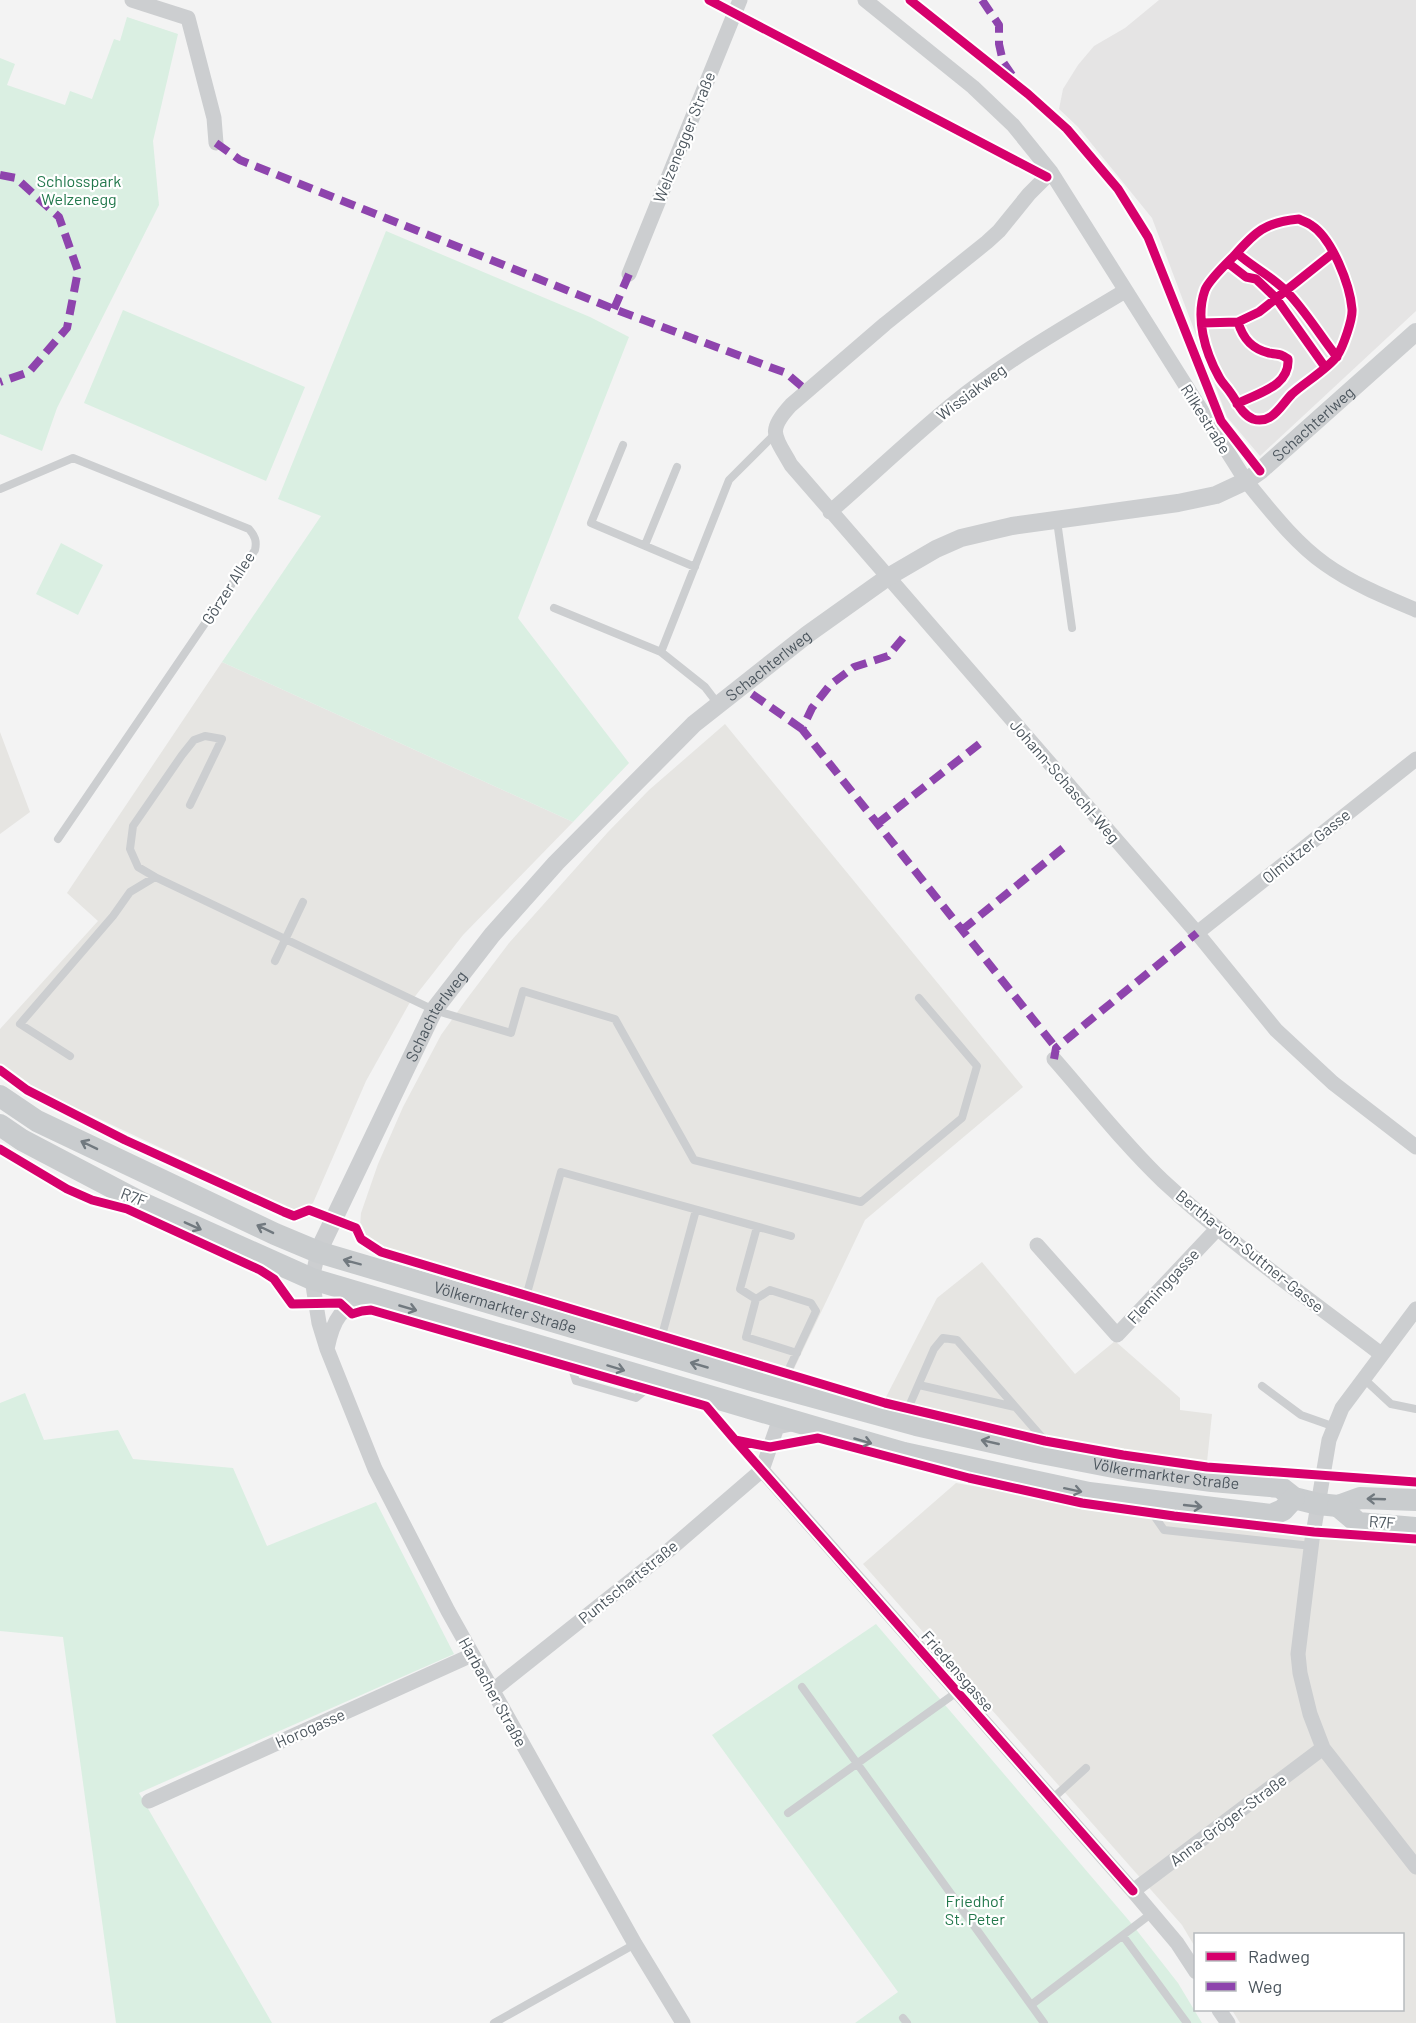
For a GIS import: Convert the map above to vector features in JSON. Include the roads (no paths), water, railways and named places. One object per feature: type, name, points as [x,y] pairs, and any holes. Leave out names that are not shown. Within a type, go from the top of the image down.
[{"type":"main road","name":"Völkermarkter Straße","points":[[0,1095],[37,1121],[275,1234],[318,1252],[780,1388],[825,1415],[904,1453],[1089,1493],[1271,1515],[1283,1510],[1294,1498]]},
{"type":"main road","name":"Völkermarkter Straße","points":[[0,1125],[22,1140],[140,1202],[312,1279],[798,1422],[825,1415],[902,1422],[1129,1470],[1212,1482],[1280,1487],[1294,1498],[1328,1505],[1358,1523],[1416,1528]]},
{"type":"main road","points":[[1029,1481],[1036,1452]]},
{"type":"main road","name":"Völkermarkter Straße","points":[[1328,1505],[1360,1498],[1416,1500]]},
{"type":"street","points":[[132,0],[188,18],[214,118],[216,142]]},
{"type":"street","name":"Welzenegger Straße","points":[[629,274],[740,0]]},
{"type":"street","name":"Rilkestraße","points":[[866,0],[973,87],[1020,132],[1052,172],[1246,481],[1279,522],[1324,564],[1416,610]]},
{"type":"street","points":[[774,435],[778,419],[790,405],[885,324],[987,242],[1029,194],[1052,172]]},
{"type":"street","name":"Wissiakweg","points":[[830,512],[977,385],[1023,353],[1125,291]]},
{"type":"street","name":"Schachterlweg","points":[[318,1252],[434,1010],[492,935],[556,863],[694,724],[808,634],[888,577],[960,538],[984,531],[1206,497],[1216,495],[1246,481],[1416,332]]},
{"type":"street","name":"Johann-Schaschl-Weg","points":[[774,435],[790,465],[1197,933],[1276,1030],[1333,1083],[1416,1147]]},
{"type":"street","name":"Olmützer Gasse","points":[[1197,933],[1416,759]]},
{"type":"street","name":"Bertha-von-Suttner-Gasse","points":[[1054,1059],[1163,1181],[1217,1229],[1381,1354]]},
{"type":"street","name":"Fleminggasse","points":[[1037,1245],[1117,1335],[1217,1229]]},
{"type":"street","name":"Harbacher Straße","points":[[318,1252],[312,1279],[319,1323],[375,1469],[492,1691],[634,1944],[683,2023]]},
{"type":"street","points":[[327,1348],[336,1320],[352,1302],[370,1297]]},
{"type":"street","points":[[1416,1309],[1342,1408],[1329,1440],[1328,1505],[1312,1546],[1298,1654],[1310,1714],[1323,1748],[1416,1867]]},
{"type":"street","points":[[762,1470],[777,1427],[798,1422]]},
{"type":"street","name":"Puntschartstraße","points":[[492,1691],[668,1551],[762,1470]]},
{"type":"street","name":"Friedensgasse","points":[[762,1470],[1133,1891],[1177,1943],[1194,1969]]},
{"type":"street","name":"Horogasse","points":[[149,1801],[472,1655]]},
{"type":"street","name":"Anna-Gröger-Straße","points":[[1133,1891],[1323,1748]]},
{"type":"lane","points":[[661,652],[729,480],[774,435]]},
{"type":"lane","points":[[623,445],[591,523],[695,567]]},
{"type":"lane","name":"Görzer Allee","points":[[0,489],[73,458],[249,529],[255,535],[255,550],[58,839]]},
{"type":"lane","points":[[645,544],[677,467]]},
{"type":"lane","points":[[1056,520],[1072,628]]},
{"type":"lane","points":[[554,608],[661,652],[705,687],[719,704]]},
{"type":"lane","points":[[190,805],[222,739],[205,736],[195,740],[133,826],[130,849],[138,867],[434,1010],[511,1033],[523,991],[615,1019],[694,1161],[861,1202],[963,1118],[977,1066],[918,998]]},
{"type":"lane","points":[[70,1056],[20,1024],[113,916],[130,892],[155,877]]},
{"type":"lane","points":[[275,961],[303,902]]},
{"type":"lane","points":[[522,1313],[561,1172],[791,1236]]},
{"type":"lane","points":[[657,1352],[696,1210]]},
{"type":"lane","points":[[756,1299],[740,1289],[757,1227]]},
{"type":"lane","points":[[780,1388],[816,1311],[811,1303],[770,1290],[756,1299],[746,1337],[796,1353]]},
{"type":"lane","points":[[902,1422],[934,1349],[943,1338],[957,1340],[1059,1457]]},
{"type":"lane","points":[[1363,1378],[1390,1404],[1416,1409]]},
{"type":"lane","points":[[919,1384],[1015,1407]]},
{"type":"lane","points":[[1262,1386],[1301,1415],[1335,1426]]},
{"type":"lane","points":[[1144,1500],[1164,1530],[1312,1546]]},
{"type":"lane","points":[[802,1687],[1044,2023]]},
{"type":"lane","points":[[788,1813],[957,1692]]},
{"type":"lane","points":[[1052,1799],[1086,1768]]},
{"type":"lane","points":[[1031,2005],[1152,1913]]},
{"type":"lane","points":[[1123,1936],[1187,2023]]},
{"type":"lane","points":[[494,2023],[634,1944]]},
{"type":"park label","name":"Schlosspark Welzenegg","points":[[79,190]]},
{"type":"park label","name":"Friedhof St. Peter","points":[[975,1910]]}]
